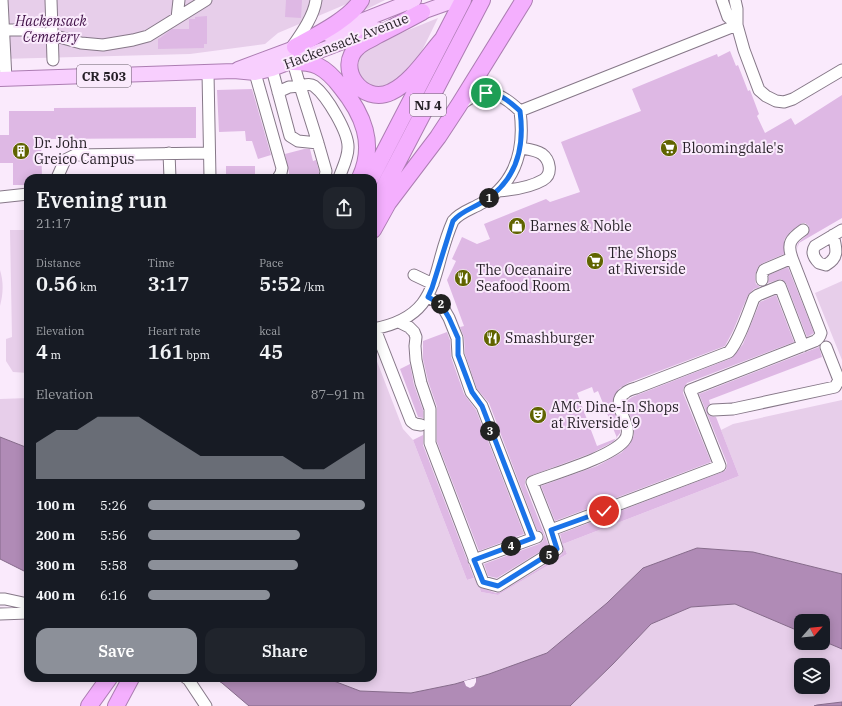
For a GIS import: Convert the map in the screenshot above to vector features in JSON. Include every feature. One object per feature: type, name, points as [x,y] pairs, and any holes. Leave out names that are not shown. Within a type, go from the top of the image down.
[{"type":"highway","points":[[361,0],[350,14],[293,53],[308,63],[320,67],[338,84],[356,109],[364,127],[368,145],[366,162],[362,174]]},
{"type":"highway","name":"NJ 4","points":[[373,174],[463,0]]},
{"type":"highway","name":"NJ 4","points":[[377,201],[482,0]]},
{"type":"highway","points":[[377,223],[388,203],[438,137],[524,0]]},
{"type":"highway","points":[[418,6],[357,47],[351,58],[350,68],[352,77],[357,85],[360,89],[370,94],[379,95],[390,93],[408,81],[442,40]]},
{"type":"highway","points":[[89,706],[106,682]]},
{"type":"highway","points":[[98,706],[110,682]]},
{"type":"highway","points":[[116,706],[129,682]]},
{"type":"main road","name":"Hackensack Avenue","points":[[234,71],[293,53],[418,6],[441,6],[456,0]]},
{"type":"main road","name":"Hackensack Avenue","points":[[3,79],[234,71],[255,73],[272,68],[293,53]]},
{"type":"street","points":[[2,0],[3,79]]},
{"type":"street","points":[[51,0],[52,60]]},
{"type":"street","points":[[177,18],[179,0]]},
{"type":"street","points":[[3,30],[22,30],[103,45],[148,36],[206,0]]},
{"type":"street","points":[[316,0],[316,6],[293,53],[300,86],[318,143],[326,174]]},
{"type":"street","points":[[722,0],[728,17],[737,25]]},
{"type":"street","points":[[735,0],[737,9],[737,25],[744,50],[759,90],[766,96],[784,102],[793,99],[842,70]]},
{"type":"street","points":[[520,111],[737,25]]},
{"type":"street","points":[[272,68],[290,136],[298,141],[318,143]]},
{"type":"street","points":[[208,73],[210,174]]},
{"type":"street","points":[[255,73],[282,168],[280,174]]},
{"type":"street","points":[[278,92],[289,87],[309,84],[314,86],[329,105],[347,135],[348,148],[340,174]]},
{"type":"street","points":[[377,328],[399,322],[415,311],[425,301],[433,284],[453,221],[458,215],[483,202],[498,191],[514,169],[521,148],[522,124],[520,111],[507,100],[489,93],[471,97],[459,105]]},
{"type":"street","points":[[498,191],[531,185],[544,180],[548,176],[550,167],[543,154],[521,148]]},
{"type":"street","points":[[59,174],[65,160],[74,155],[209,153]]},
{"type":"street","points":[[169,154],[170,174]]},
{"type":"street","points":[[0,197],[24,194]]},
{"type":"street","points":[[551,530],[720,466],[690,390],[817,340],[821,333],[789,249],[794,236],[803,230]]},
{"type":"street","points":[[762,280],[764,270],[792,258]]},
{"type":"street","points":[[414,275],[433,284]]},
{"type":"street","points":[[399,322],[409,327],[416,336],[416,360],[421,383],[430,409],[430,443],[483,582],[498,586],[557,549],[532,482],[607,454],[626,439],[628,432],[619,401],[625,393],[729,352],[754,298],[780,286],[803,346]]},
{"type":"street","points":[[428,297],[441,304],[458,338],[458,355],[475,398],[482,406],[535,538],[474,560]]},
{"type":"street","points":[[377,336],[411,420],[415,424],[421,425]]},
{"type":"street","points":[[713,410],[733,409],[836,387],[839,380],[826,347]]},
{"type":"street","points":[[0,599],[24,603]]},
{"type":"street","points":[[0,614],[24,613]]},
{"type":"street","points":[[190,682],[206,706]]},
{"type":"green space","name":"Hackensack Cemetery","points":[[0,0],[356,0],[278,33],[265,44],[190,54],[0,59]]},
{"type":"green space","points":[[367,0],[385,0],[361,12]]},
{"type":"green space","points":[[438,18],[414,67],[399,83],[379,87],[370,85],[363,79],[358,69],[359,58],[364,50],[371,45]]},
{"type":"green space","points":[[10,230],[24,230],[24,373],[13,372],[6,361],[6,339],[12,337]]},
{"type":"green space","points":[[0,270],[3,288],[0,306]]},
{"type":"green space","points":[[842,281],[842,360],[815,293]]},
{"type":"green space","points":[[377,361],[403,429],[413,440],[467,580],[475,578],[481,592],[498,595],[567,554],[563,544],[739,476],[721,430],[733,424],[842,400],[842,574],[753,552],[697,548],[643,568],[607,603],[547,653],[489,674],[455,684],[411,693],[360,691],[336,682],[377,682]]},
{"type":"green space","points":[[24,398],[24,446],[0,437],[0,399]]},
{"type":"green space","points":[[735,604],[794,629],[794,650],[830,650],[830,644],[842,649],[842,702],[814,706],[570,706],[651,624],[691,607]]},
{"type":"shaded area","points":[[0,437],[24,446],[24,571],[0,559]]},
{"type":"shaded area","points":[[697,548],[753,552],[842,574],[842,649],[830,644],[830,614],[794,614],[794,629],[735,604],[691,607],[651,624],[570,706],[249,706],[220,682],[336,682],[360,691],[411,693],[455,684],[489,674],[547,653],[607,603],[643,568]]},
{"type":"shaded area","points":[[842,702],[842,706],[814,706],[817,705]]},
{"type":"pier","points":[[476,678],[474,686],[470,688],[466,686],[464,681]]},
{"type":"building","points":[[286,0],[302,0],[301,18],[285,17]]},
{"type":"building","points":[[207,16],[207,44],[204,44],[204,48],[158,49],[158,39],[172,29],[189,29],[189,19]]},
{"type":"building","name":"The Shops at Riverside","points":[[730,51],[736,66],[738,65],[748,91],[750,90],[759,114],[757,116],[765,133],[791,118],[795,125],[842,95],[842,218],[799,243],[797,249],[798,243],[809,233],[809,226],[802,223],[790,232],[784,240],[784,254],[761,264],[758,267],[755,280],[756,284],[760,287],[754,289],[748,295],[725,346],[628,383],[620,388],[614,396],[612,404],[620,430],[617,437],[598,391],[594,393],[592,387],[577,393],[597,446],[616,439],[592,453],[527,477],[525,485],[549,546],[497,578],[488,576],[484,564],[539,544],[543,541],[544,535],[541,531],[537,530],[489,403],[477,389],[465,354],[464,337],[460,327],[464,326],[447,280],[456,261],[452,259],[462,237],[477,244],[490,239],[484,224],[546,199],[550,202],[580,192],[561,142],[641,111],[632,89],[717,54],[718,57]]},
{"type":"building","points":[[252,89],[271,155],[258,159],[252,141],[246,141],[245,131],[219,132],[217,90]]},
{"type":"building","name":"Dr. John Greico Campus","points":[[196,107],[196,138],[41,139],[42,174],[24,174],[24,185],[13,185],[13,163],[0,163],[0,135],[9,135],[9,111],[54,111],[54,108]]},
{"type":"building","points":[[310,149],[313,161],[316,160],[319,174],[289,174],[285,154]]},
{"type":"building","points":[[226,166],[255,166],[255,174],[226,174]]},
{"type":"building","points":[[788,267],[814,333],[807,337],[786,283],[781,279],[768,283],[769,275]]},
{"type":"building","points":[[776,295],[794,342],[687,383],[683,389],[683,393],[711,462],[555,521],[541,486],[597,466],[621,453],[630,444],[634,435],[634,427],[627,407],[627,401],[632,397],[732,358],[743,344],[760,302]]},
{"type":"building","points":[[447,332],[450,340],[451,357],[464,394],[476,410],[524,534],[479,551],[437,442],[437,407],[428,381],[423,359],[423,341]]},
{"type":"building","points":[[819,347],[822,357],[709,400],[710,404],[707,407],[707,413],[710,416],[716,417],[739,476],[563,544],[567,554],[498,595],[481,592],[479,587],[496,593],[501,592],[561,555],[564,550],[560,534],[725,471],[727,463],[699,394]]},
{"type":"building","points":[[410,364],[414,385],[423,410],[423,418],[418,417],[400,369]]},
{"type":"building","points":[[423,435],[423,445],[474,578],[467,580],[413,440]]},
{"type":"place","name":"Bloomingdale's","points":[[669,148]]},
{"type":"place","name":"Dr. John Greico Campus","points":[[21,151]]},
{"type":"place","name":"Barnes & Noble","points":[[517,226]]},
{"type":"place","name":"The Shops at Riverside","points":[[595,261]]},
{"type":"place","name":"The Oceanaire Seafood Room","points":[[463,278]]},
{"type":"place","name":"Smashburger","points":[[492,338]]},
{"type":"place","name":"AMC Dine-In Shops at Riverside 9","points":[[538,415]]},
{"type":"route","points":[[486,93],[500,96],[520,111],[522,138],[519,156],[514,169],[501,188],[483,202],[458,215],[453,221],[428,297],[441,304],[458,338],[458,355],[472,392],[482,406],[494,441],[533,538],[474,560],[483,582],[498,586],[557,549],[551,530],[604,511]]}]
